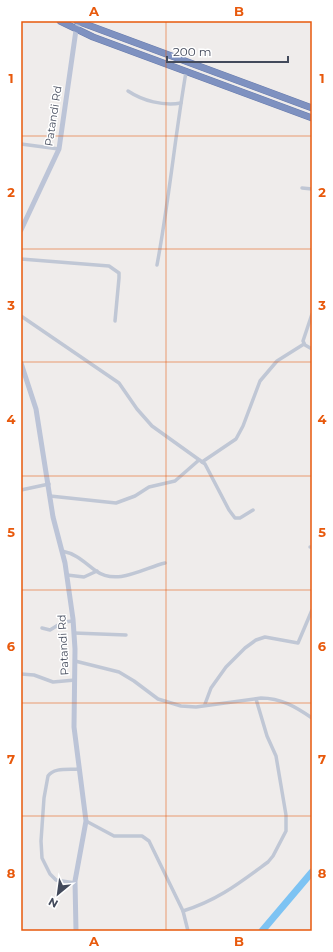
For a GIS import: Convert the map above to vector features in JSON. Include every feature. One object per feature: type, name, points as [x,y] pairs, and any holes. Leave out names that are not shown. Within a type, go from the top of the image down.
[{"type":"highway","points":[[60,21],[76,30],[312,118]]},
{"type":"highway","points":[[78,21],[312,108]]},
{"type":"highway","points":[[244,92],[247,84]]},
{"type":"highway","points":[[272,103],[274,94]]},
{"type":"street","name":"Patandi Rd","points":[[21,230],[59,150],[78,21]]},
{"type":"street","points":[[157,265],[167,212],[172,160],[186,72]]},
{"type":"street","points":[[128,91],[150,101],[173,104],[181,103]]},
{"type":"street","points":[[21,144],[59,150]]},
{"type":"street","points":[[302,188],[312,189]]},
{"type":"street","points":[[21,259],[85,263],[114,268],[119,273],[115,321]]},
{"type":"street","points":[[50,496],[116,503],[135,496],[149,487],[175,481],[201,461],[236,439],[243,426],[260,381],[277,361],[304,344],[312,314]]},
{"type":"street","points":[[21,316],[120,384],[137,409],[152,426],[201,461],[234,516],[240,518],[253,510]]},
{"type":"street","points":[[304,344],[312,349]]},
{"type":"street","name":"Patandi Rd","points":[[21,363],[36,409],[50,496],[67,575],[73,621],[75,661],[74,727],[86,821],[76,883],[76,931]]},
{"type":"street","points":[[21,490],[49,484]]},
{"type":"street","points":[[62,550],[76,555],[102,574],[123,577],[165,563]]},
{"type":"street","points":[[67,575],[84,577],[97,571]]},
{"type":"street","points":[[205,704],[214,684],[245,648],[263,638],[297,643],[310,619],[312,610]]},
{"type":"street","points":[[42,628],[50,630],[62,622],[73,621]]},
{"type":"street","points":[[74,633],[126,635]]},
{"type":"street","points":[[75,661],[119,672],[162,700],[188,707],[256,698],[272,698],[296,708],[312,718]]},
{"type":"street","points":[[21,674],[38,676],[54,682],[75,680]]},
{"type":"street","points":[[183,911],[200,906],[224,894],[268,862],[273,856],[286,831],[286,814],[279,769],[256,698]]},
{"type":"street","points":[[76,883],[58,881],[50,874],[42,858],[41,841],[48,776],[51,772],[56,770],[79,769]]},
{"type":"street","points":[[86,821],[114,836],[142,836],[149,841],[183,911],[188,931]]},
{"type":"waterway","points":[[262,931],[312,872]]}]
